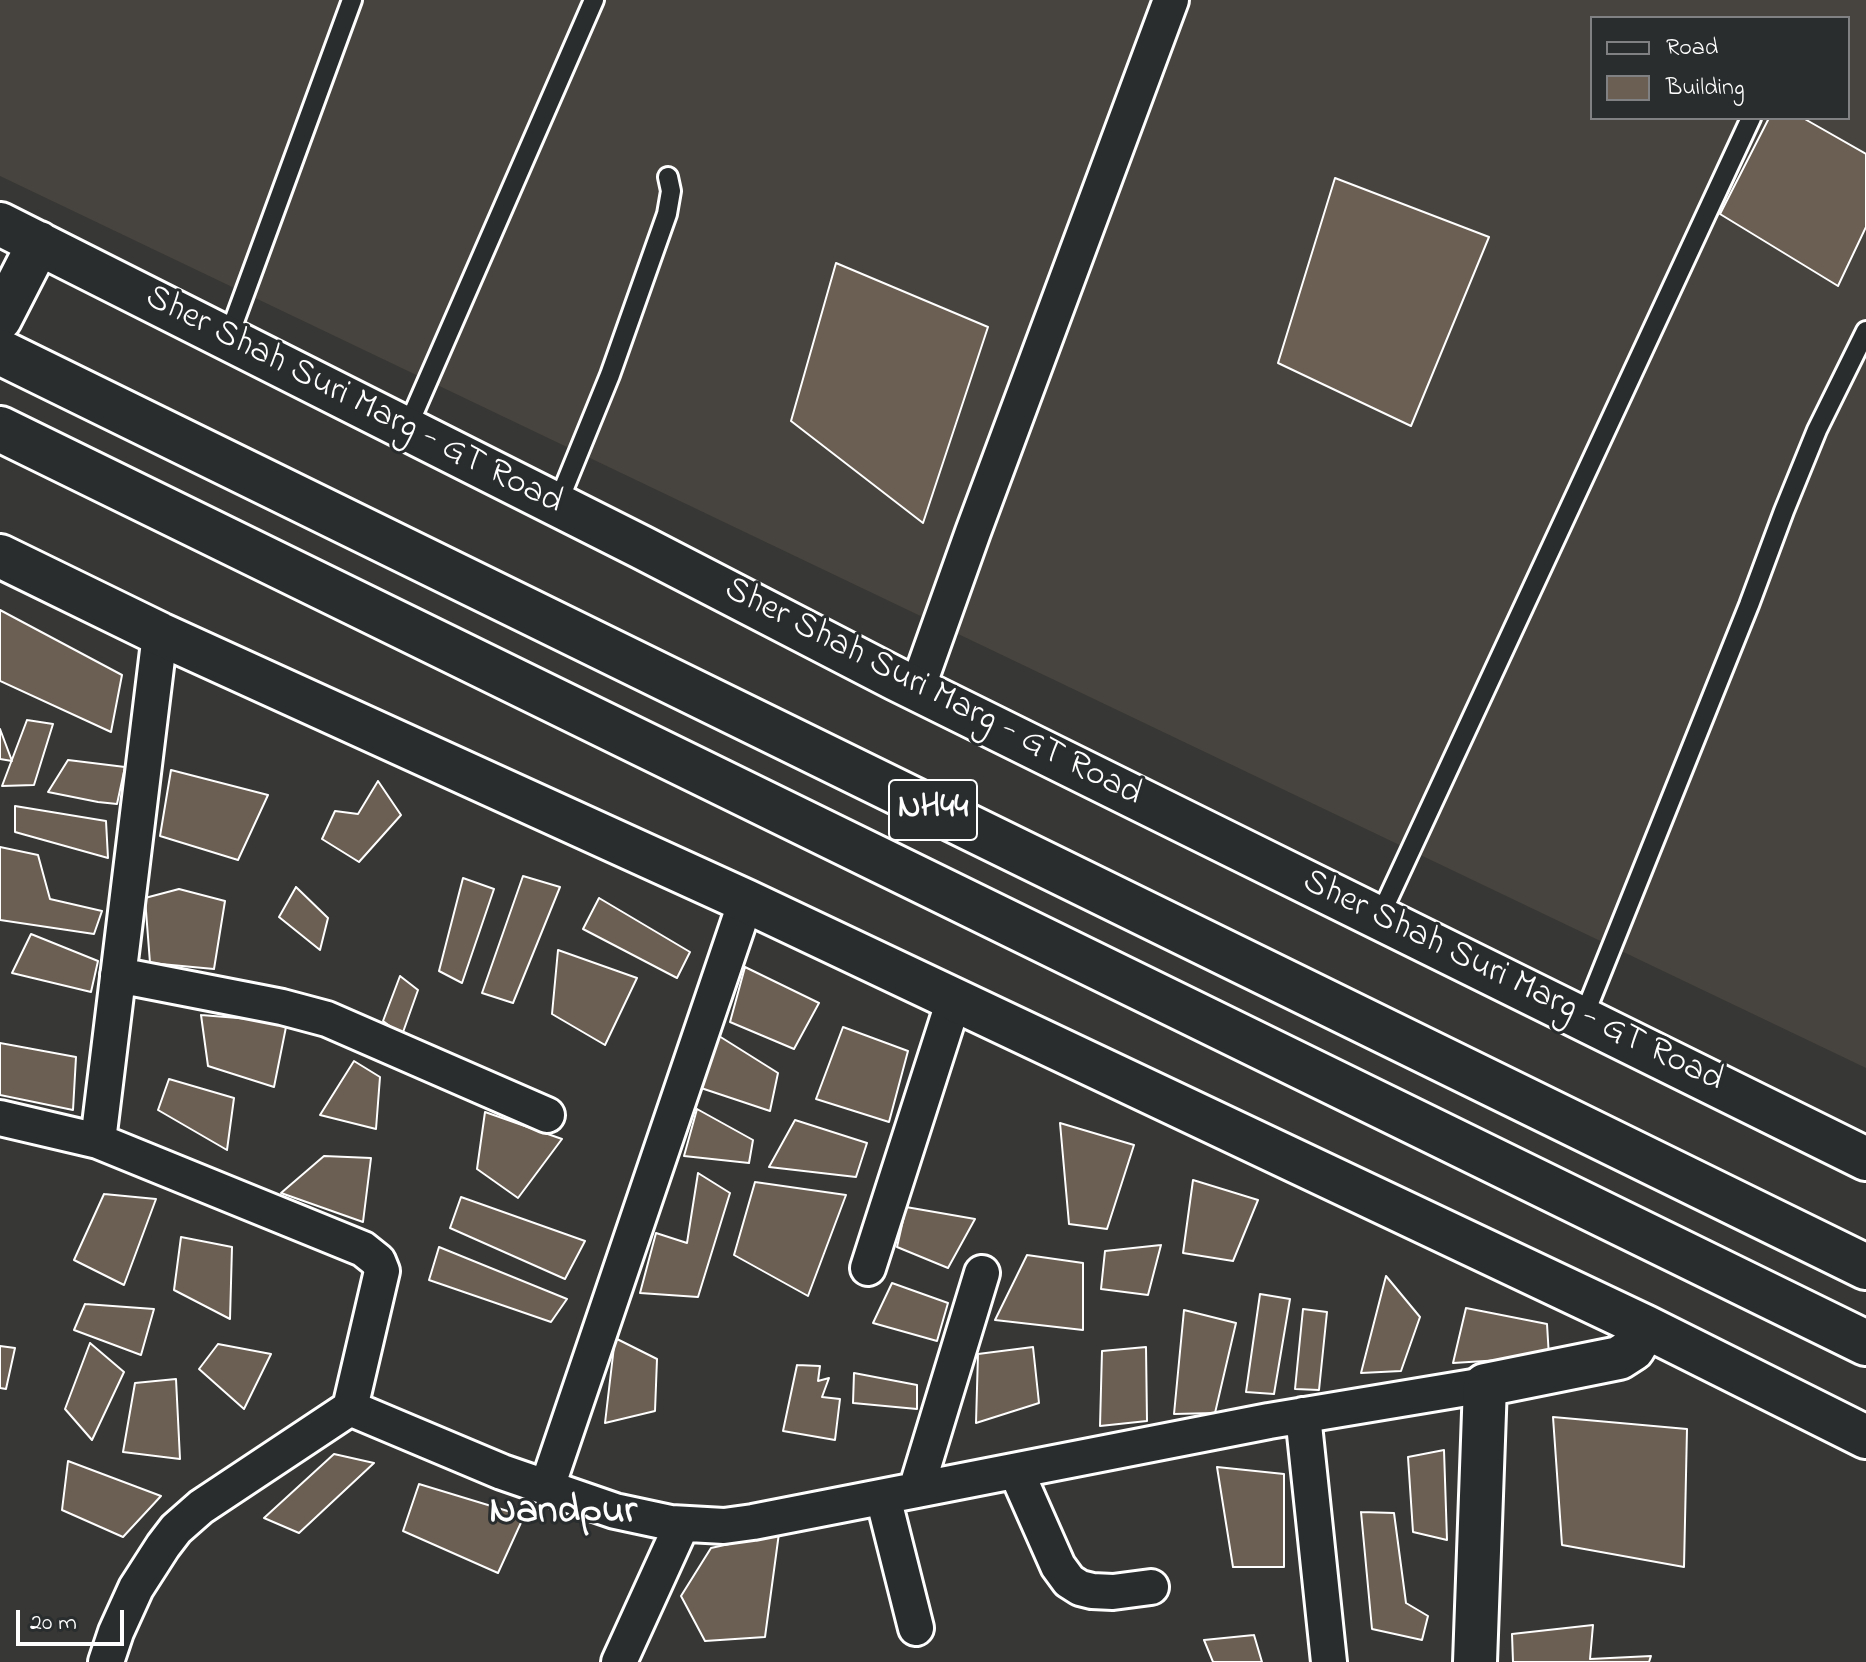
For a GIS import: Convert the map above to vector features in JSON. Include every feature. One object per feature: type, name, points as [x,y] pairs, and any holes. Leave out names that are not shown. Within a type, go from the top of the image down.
[{"type":"highway","name":"NH44","points":[[0,352],[1866,1267]]},
{"type":"highway","name":"NH44","points":[[0,429],[1866,1343]]},
{"type":"street","points":[[917,689],[1171,0]]},
{"type":"street","name":"Sher Shah Suri Marg - GT Road","points":[[0,224],[917,689],[1866,1159]]},
{"type":"street","points":[[0,319],[39,243]]},
{"type":"street","points":[[0,556],[160,634],[746,901],[1646,1327],[1866,1437]]},
{"type":"street","points":[[98,1141],[160,634]]},
{"type":"street","points":[[547,1487],[746,901]]},
{"type":"street","points":[[118,975],[282,1007],[327,1019],[547,1115]]},
{"type":"street","points":[[868,1268],[954,1000]]},
{"type":"street","points":[[0,1118],[98,1141],[363,1249],[378,1261],[382,1271],[350,1408],[201,1507],[176,1529],[136,1588],[106,1662]]},
{"type":"street","points":[[916,1490],[982,1273]]},
{"type":"street","points":[[350,1408],[502,1472],[615,1511],[682,1524],[724,1526],[1619,1358],[1633,1349],[1646,1327]]},
{"type":"street","points":[[1475,1662],[1485,1385]]},
{"type":"street","points":[[1303,1415],[1329,1662]]},
{"type":"street","points":[[1016,1471],[1058,1566],[1069,1581],[1092,1591],[1113,1592],[1151,1587]]},
{"type":"street","points":[[883,1497],[916,1628]]},
{"type":"street","points":[[619,1662],[682,1524]]},
{"type":"lane","points":[[228,338],[352,0]]},
{"type":"lane","points":[[407,428],[594,0]]},
{"type":"lane","points":[[1379,918],[1750,120]]},
{"type":"lane","points":[[557,505],[610,375],[667,214],[671,191],[668,177]]},
{"type":"lane","points":[[1583,1018],[1817,430],[1866,331]]},
{"type":"shaded area","points":[[0,0],[1866,0],[1866,1068],[0,176]]},
{"type":"building","points":[[1768,120],[1806,120],[1866,154],[1866,227],[1838,286],[1720,214]]},
{"type":"building","points":[[1335,178],[1489,237],[1411,426],[1278,363]]},
{"type":"building","points":[[836,263],[988,327],[923,523],[791,421]]},
{"type":"building","points":[[0,610],[122,675],[111,732],[0,681]]},
{"type":"building","points":[[27,720],[53,724],[34,785],[2,786]]},
{"type":"building","points":[[0,729],[12,761],[0,759]]},
{"type":"building","points":[[68,760],[125,767],[117,804],[48,792]]},
{"type":"building","points":[[171,770],[268,795],[238,860],[160,836]]},
{"type":"building","points":[[378,781],[401,815],[359,862],[322,839],[335,811],[358,814]]},
{"type":"building","points":[[15,806],[106,821],[108,858],[15,832]]},
{"type":"building","points":[[0,847],[38,855],[50,899],[102,911],[94,934],[0,920]]},
{"type":"building","points":[[523,876],[560,887],[513,1003],[482,993]]},
{"type":"building","points":[[463,878],[494,889],[462,983],[439,971]]},
{"type":"building","points":[[296,887],[328,918],[320,950],[279,917]]},
{"type":"building","points":[[179,889],[225,901],[214,969],[150,963],[145,898]]},
{"type":"building","points":[[599,898],[690,952],[677,978],[583,929]]},
{"type":"building","points":[[31,934],[98,961],[91,992],[12,973]]},
{"type":"building","points":[[558,950],[637,978],[605,1045],[552,1014]]},
{"type":"building","points":[[745,967],[819,1003],[794,1049],[730,1022]]},
{"type":"building","points":[[400,976],[418,990],[402,1035],[383,1021]]},
{"type":"building","points":[[201,1015],[287,1022],[274,1087],[208,1066]]},
{"type":"building","points":[[843,1027],[908,1051],[889,1122],[816,1099]]},
{"type":"building","points":[[719,1036],[778,1073],[770,1111],[698,1087]]},
{"type":"building","points":[[0,1043],[76,1057],[73,1110],[0,1095]]},
{"type":"building","points":[[354,1061],[380,1077],[376,1129],[320,1115]]},
{"type":"building","points":[[169,1079],[234,1098],[227,1150],[158,1110]]},
{"type":"building","points":[[697,1109],[753,1140],[749,1163],[684,1156]]},
{"type":"building","points":[[485,1112],[562,1139],[518,1198],[477,1169]]},
{"type":"building","points":[[795,1120],[867,1143],[856,1177],[769,1167]]},
{"type":"building","points":[[1060,1123],[1134,1145],[1107,1229],[1069,1224]]},
{"type":"building","points":[[324,1156],[371,1158],[363,1222],[281,1193]]},
{"type":"building","points":[[698,1173],[730,1193],[698,1297],[640,1293],[656,1233],[687,1243]]},
{"type":"building","points":[[1193,1180],[1258,1200],[1233,1261],[1183,1253]]},
{"type":"building","points":[[755,1182],[846,1195],[808,1296],[734,1255]]},
{"type":"building","points":[[104,1194],[156,1199],[124,1285],[74,1260]]},
{"type":"building","points":[[461,1197],[585,1241],[565,1279],[450,1228]]},
{"type":"building","points":[[906,1207],[975,1219],[948,1268],[897,1247]]},
{"type":"building","points":[[181,1237],[232,1247],[230,1319],[174,1290]]},
{"type":"building","points":[[1161,1245],[1148,1295],[1101,1289],[1105,1251]]},
{"type":"building","points":[[439,1247],[567,1299],[551,1322],[429,1280]]},
{"type":"building","points":[[1027,1255],[1083,1263],[1083,1330],[995,1320]]},
{"type":"building","points":[[1386,1276],[1420,1317],[1401,1371],[1361,1373]]},
{"type":"building","points":[[892,1283],[948,1303],[937,1341],[873,1323]]},
{"type":"building","points":[[1260,1294],[1290,1299],[1274,1394],[1246,1392]]},
{"type":"building","points":[[85,1304],[154,1309],[141,1355],[74,1330]]},
{"type":"building","points":[[1466,1308],[1547,1324],[1549,1357],[1453,1363]]},
{"type":"building","points":[[1303,1309],[1327,1312],[1319,1390],[1295,1389]]},
{"type":"building","points":[[1184,1310],[1236,1323],[1215,1413],[1174,1414]]},
{"type":"building","points":[[615,1338],[657,1359],[655,1411],[605,1423]]},
{"type":"building","points":[[90,1343],[124,1372],[92,1440],[65,1409]]},
{"type":"building","points":[[218,1344],[271,1354],[244,1409],[199,1369]]},
{"type":"building","points":[[0,1346],[15,1348],[6,1389],[0,1388]]},
{"type":"building","points":[[1033,1347],[1039,1403],[976,1423],[978,1354]]},
{"type":"building","points":[[1146,1347],[1147,1421],[1100,1426],[1102,1351]]},
{"type":"building","points":[[797,1365],[820,1366],[818,1381],[829,1378],[822,1397],[840,1399],[835,1440],[783,1431]]},
{"type":"building","points":[[854,1373],[917,1385],[917,1409],[853,1403]]},
{"type":"building","points":[[176,1379],[180,1459],[123,1452],[135,1383]]},
{"type":"building","points":[[1553,1417],[1687,1429],[1684,1567],[1562,1545]]},
{"type":"building","points":[[1444,1450],[1447,1540],[1413,1532],[1408,1457]]},
{"type":"building","points":[[334,1454],[374,1463],[299,1533],[264,1518]]},
{"type":"building","points":[[68,1461],[161,1496],[123,1537],[62,1510]]},
{"type":"building","points":[[1217,1467],[1284,1474],[1284,1567],[1233,1567]]},
{"type":"building","points":[[419,1484],[524,1516],[498,1573],[403,1531]]},
{"type":"building","points":[[1361,1512],[1394,1513],[1406,1603],[1428,1616],[1422,1640],[1372,1629]]},
{"type":"building","points":[[779,1533],[765,1637],[705,1641],[681,1596],[711,1548]]},
{"type":"building","points":[[1593,1625],[1590,1659],[1651,1656],[1649,1662],[1513,1662],[1512,1634]]},
{"type":"building","points":[[1254,1635],[1262,1662],[1213,1662],[1204,1640]]},
{"type":"district","name":"Nandpur","points":[[563,1514]]}]
